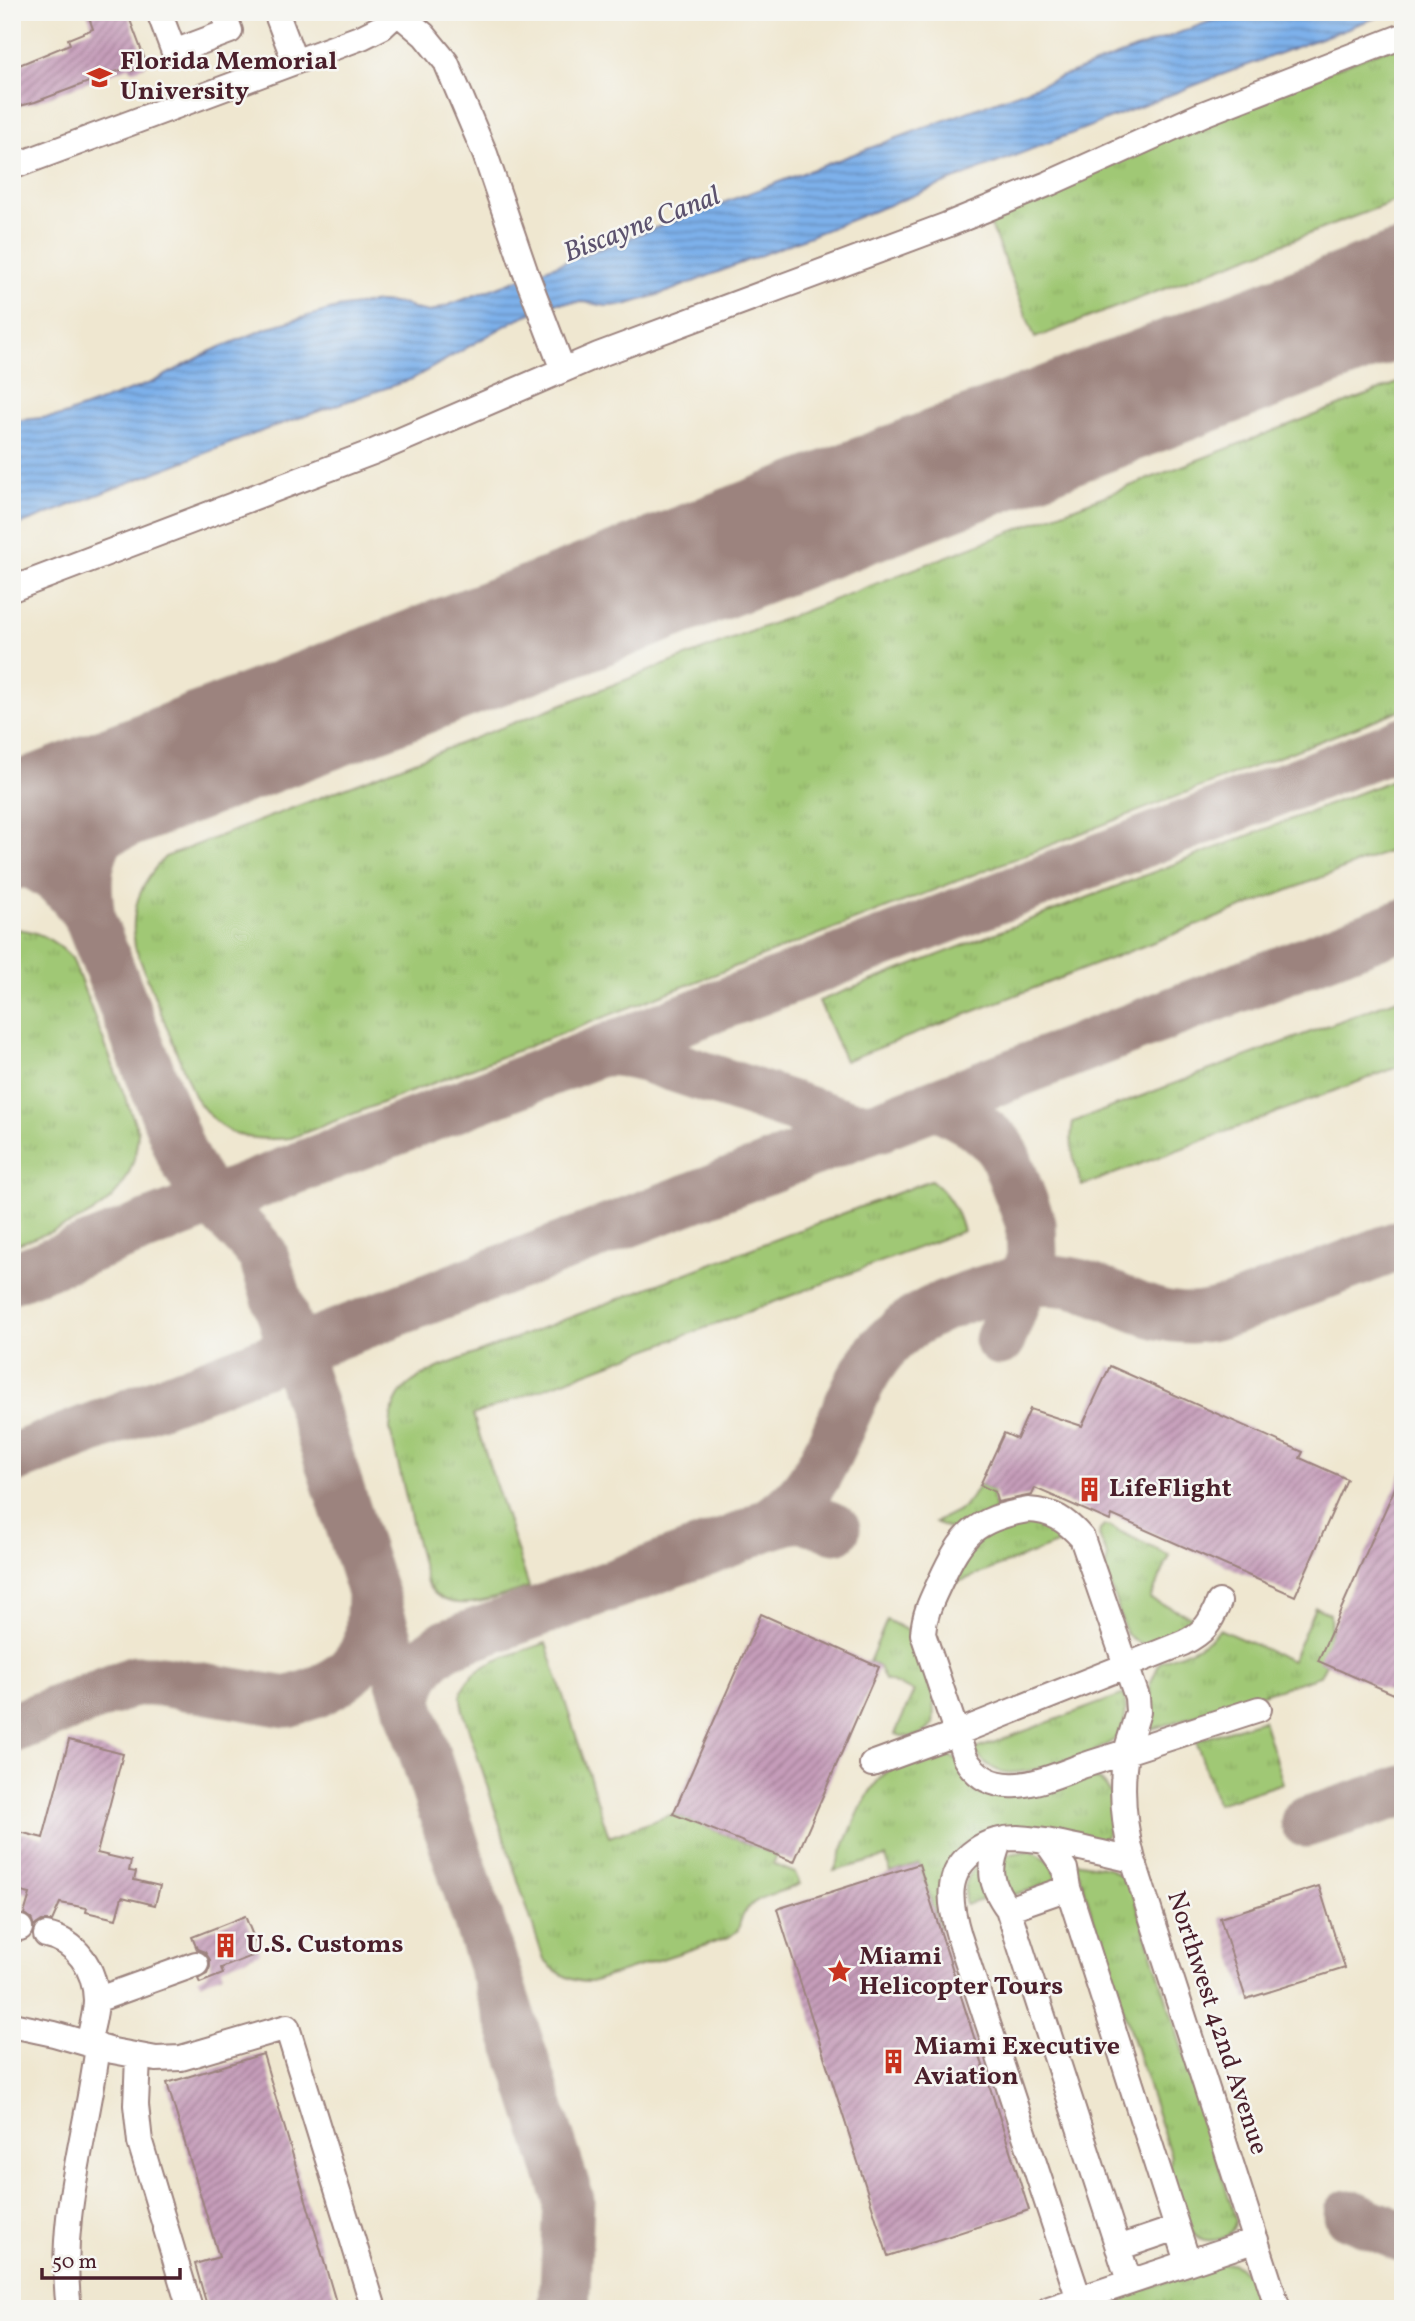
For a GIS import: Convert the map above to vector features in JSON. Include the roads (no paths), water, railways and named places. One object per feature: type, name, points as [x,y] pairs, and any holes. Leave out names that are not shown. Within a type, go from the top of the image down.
[{"type":"street","points":[[159,12],[174,52],[230,31],[223,12]]},
{"type":"street","points":[[276,12],[295,62]]},
{"type":"street","points":[[12,167],[295,62],[382,27],[398,12],[424,35],[446,62],[485,154],[525,271],[563,370]]},
{"type":"street","points":[[12,589],[355,459],[563,370],[947,225],[1074,173],[1203,114],[1403,37]]},
{"type":"street","name":"Northwest 42nd Avenue","points":[[1126,1752],[1044,1780],[1016,1786],[990,1781],[972,1770],[965,1758],[925,1643],[924,1622],[957,1546],[967,1534],[998,1518],[1028,1510],[1057,1515],[1070,1524],[1082,1538],[1138,1697],[1138,1712],[1122,1775],[1126,1833],[1278,2309]]},
{"type":"street","points":[[872,1764],[1127,1666],[1200,1634],[1212,1621],[1219,1602]]},
{"type":"street","points":[[1126,1752],[1259,1709]]},
{"type":"street","points":[[1079,2299],[953,1915],[952,1883],[957,1867],[982,1846],[1015,1838],[1133,1860]]},
{"type":"street","points":[[1000,1840],[992,1859],[991,1873],[998,1895],[1008,1909],[1129,2281]]},
{"type":"street","points":[[1047,1843],[1065,1870],[1188,2262]]},
{"type":"street","points":[[1008,1909],[1069,1888]]},
{"type":"street","points":[[46,1935],[72,1945],[82,1956],[94,1985],[100,2047],[67,2221],[65,2280],[69,2309]]},
{"type":"street","points":[[96,2000],[196,1964]]},
{"type":"street","points":[[12,2025],[138,2057],[181,2058],[287,2027],[374,2309]]},
{"type":"street","points":[[138,2057],[136,2105],[140,2142],[190,2309]]},
{"type":"street","points":[[1118,2248],[1177,2228]]},
{"type":"street","points":[[1049,2309],[1256,2240]]},
{"type":"water","points":[[1235,12],[1391,12],[1221,75],[667,292],[625,305],[556,303],[519,318],[412,379],[267,429],[12,528],[12,421],[61,416],[153,382],[211,351],[273,326],[337,308],[378,302],[405,304],[430,312]]},
{"type":"place","name":"Florida Memorial University","points":[[100,77]]},
{"type":"place","name":"LifeFlight","points":[[1089,1489]]},
{"type":"place","name":"U.S. Customs","points":[[226,1945]]},
{"type":"place","name":"Miami Helicopter Tours","points":[[839,1972]]},
{"type":"place","name":"Miami Executive Aviation","points":[[894,2062]]},
{"type":"water label","name":"Biscayne Canal","points":[[642,225]]}]
